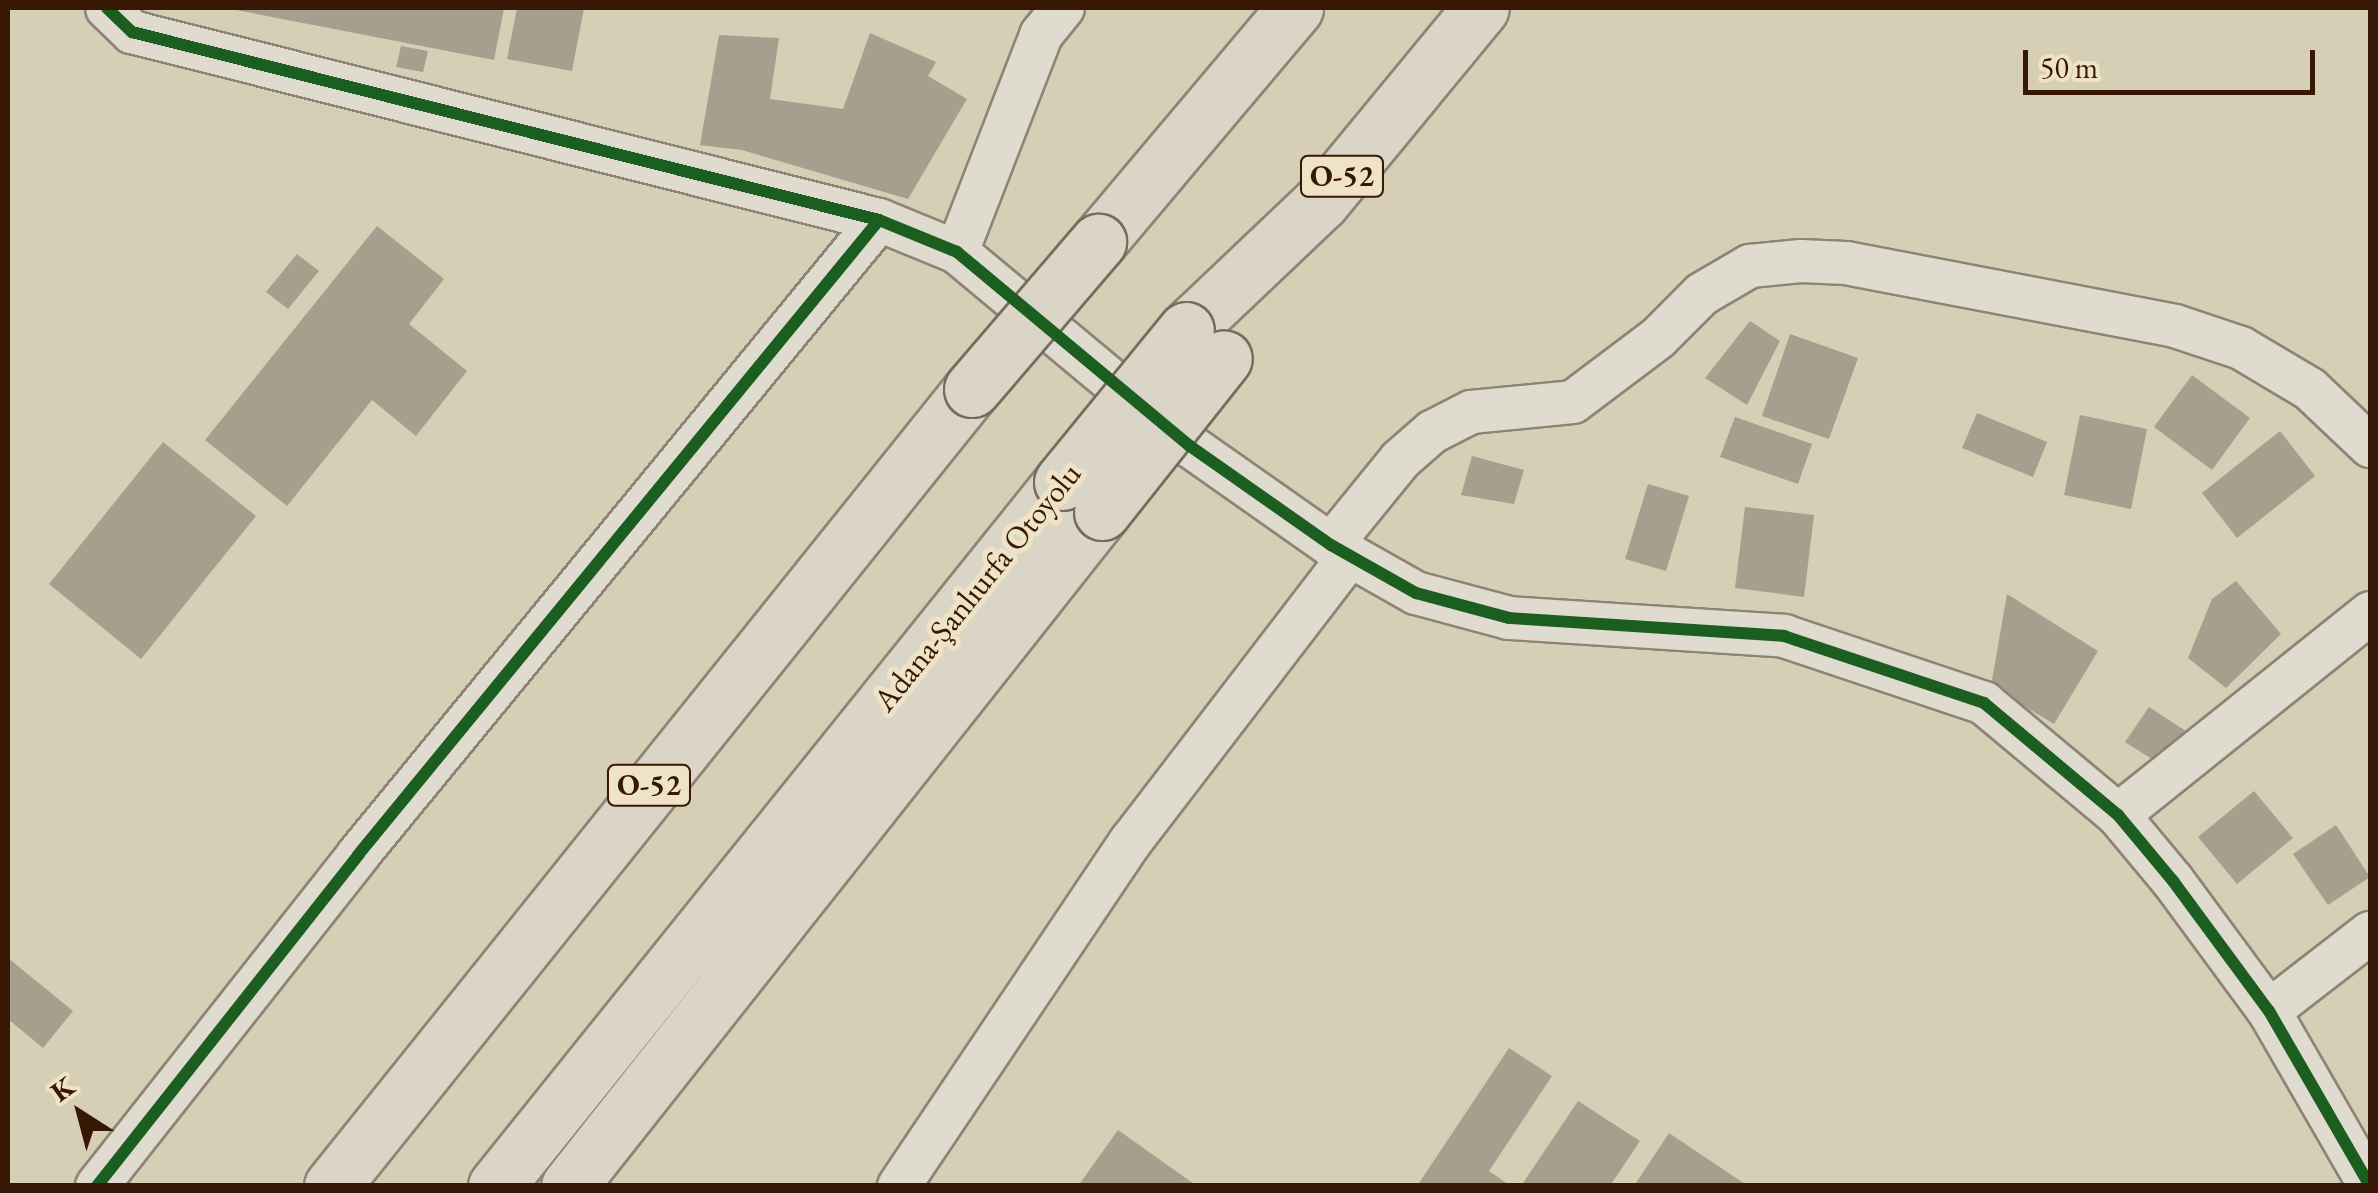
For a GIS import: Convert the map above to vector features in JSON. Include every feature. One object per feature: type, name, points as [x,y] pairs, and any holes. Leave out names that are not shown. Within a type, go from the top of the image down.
[{"type":"highway","name":"O-52","points":[[332,1186],[972,389],[1295,8]]},
{"type":"highway","name":"Adana-Şanlıurfa Otoyolu","points":[[496,1186],[1082,497],[1481,8]]},
{"type":"highway","points":[[569,1186],[1082,497]]},
{"type":"street","points":[[108,8],[132,32],[879,220],[957,252],[1190,446],[1340,550],[1416,593],[1510,618],[1784,636],[1984,703],[2118,814],[2269,1011],[2370,1186]]},
{"type":"street","points":[[957,252],[1041,34],[1063,8]]},
{"type":"street","points":[[97,1186],[358,855],[879,220]]},
{"type":"street","points":[[898,1186],[1131,841],[1400,460],[1432,432],[1470,412],[1572,402],[1646,348],[1702,294],[1750,266],[1846,263],[2175,326],[2242,348],[2310,390],[2370,446]]},
{"type":"street","points":[[2118,814],[2370,613]]},
{"type":"street","points":[[2269,1011],[2370,933]]},
{"type":"building","points":[[226,8],[504,8],[494,60]]},
{"type":"building","points":[[517,8],[584,8],[572,71],[507,59]]},
{"type":"building","points":[[870,33],[936,62],[928,76],[967,99],[908,199],[742,150],[700,145],[719,35],[779,38],[770,99],[843,109]]},
{"type":"building","points":[[401,46],[428,51],[423,72],[396,67]]},
{"type":"building","points":[[377,226],[444,279],[409,324],[467,371],[416,436],[372,400],[287,506],[205,440]]},
{"type":"building","points":[[297,254],[319,271],[288,309],[266,292]]},
{"type":"building","points":[[1750,321],[1780,341],[1747,405],[1705,378]]},
{"type":"building","points":[[1790,334],[1858,358],[1829,439],[1762,416]]},
{"type":"building","points":[[2192,375],[2250,418],[2212,470],[2154,427]]},
{"type":"building","points":[[1977,413],[2047,442],[2033,477],[1962,448]]},
{"type":"building","points":[[2080,415],[2147,429],[2131,509],[2064,495]]},
{"type":"building","points":[[1735,417],[1812,444],[1798,484],[1720,457]]},
{"type":"building","points":[[2280,431],[2315,476],[2237,538],[2202,493]]},
{"type":"building","points":[[163,442],[256,516],[141,659],[49,584]]},
{"type":"building","points":[[1472,456],[1524,470],[1514,504],[1461,495]]},
{"type":"building","points":[[1648,484],[1689,496],[1666,571],[1625,559]]},
{"type":"building","points":[[1745,507],[1814,515],[1804,597],[1735,588]]},
{"type":"building","points":[[2236,581],[2281,634],[2226,688],[2188,658],[2212,599]]},
{"type":"building","points":[[2007,594],[2098,651],[2054,724],[1991,686]]},
{"type":"building","points":[[2149,707],[2189,733],[2166,768],[2125,742]]},
{"type":"building","points":[[2254,791],[2293,838],[2237,884],[2198,837]]},
{"type":"building","points":[[2336,825],[2370,877],[2328,905],[2293,854]]},
{"type":"building","points":[[8,958],[73,1011],[43,1048],[8,1019]]},
{"type":"building","points":[[1509,1048],[1552,1076],[1489,1171],[1511,1186],[1417,1186]]},
{"type":"building","points":[[1578,1101],[1640,1141],[1610,1186],[1521,1186]]},
{"type":"building","points":[[1118,1130],[1197,1186],[1078,1186]]},
{"type":"building","points":[[1669,1133],[1748,1186],[1634,1186]]},
{"type":"cycle path","points":[[107,8],[132,32],[879,220],[957,252],[1190,446],[1331,545],[1416,593],[1509,618],[1784,636],[1984,703],[2118,815],[2173,881],[2269,1011],[2370,1186]]},
{"type":"cycle path","points":[[97,1186],[358,855],[879,220]]}]
